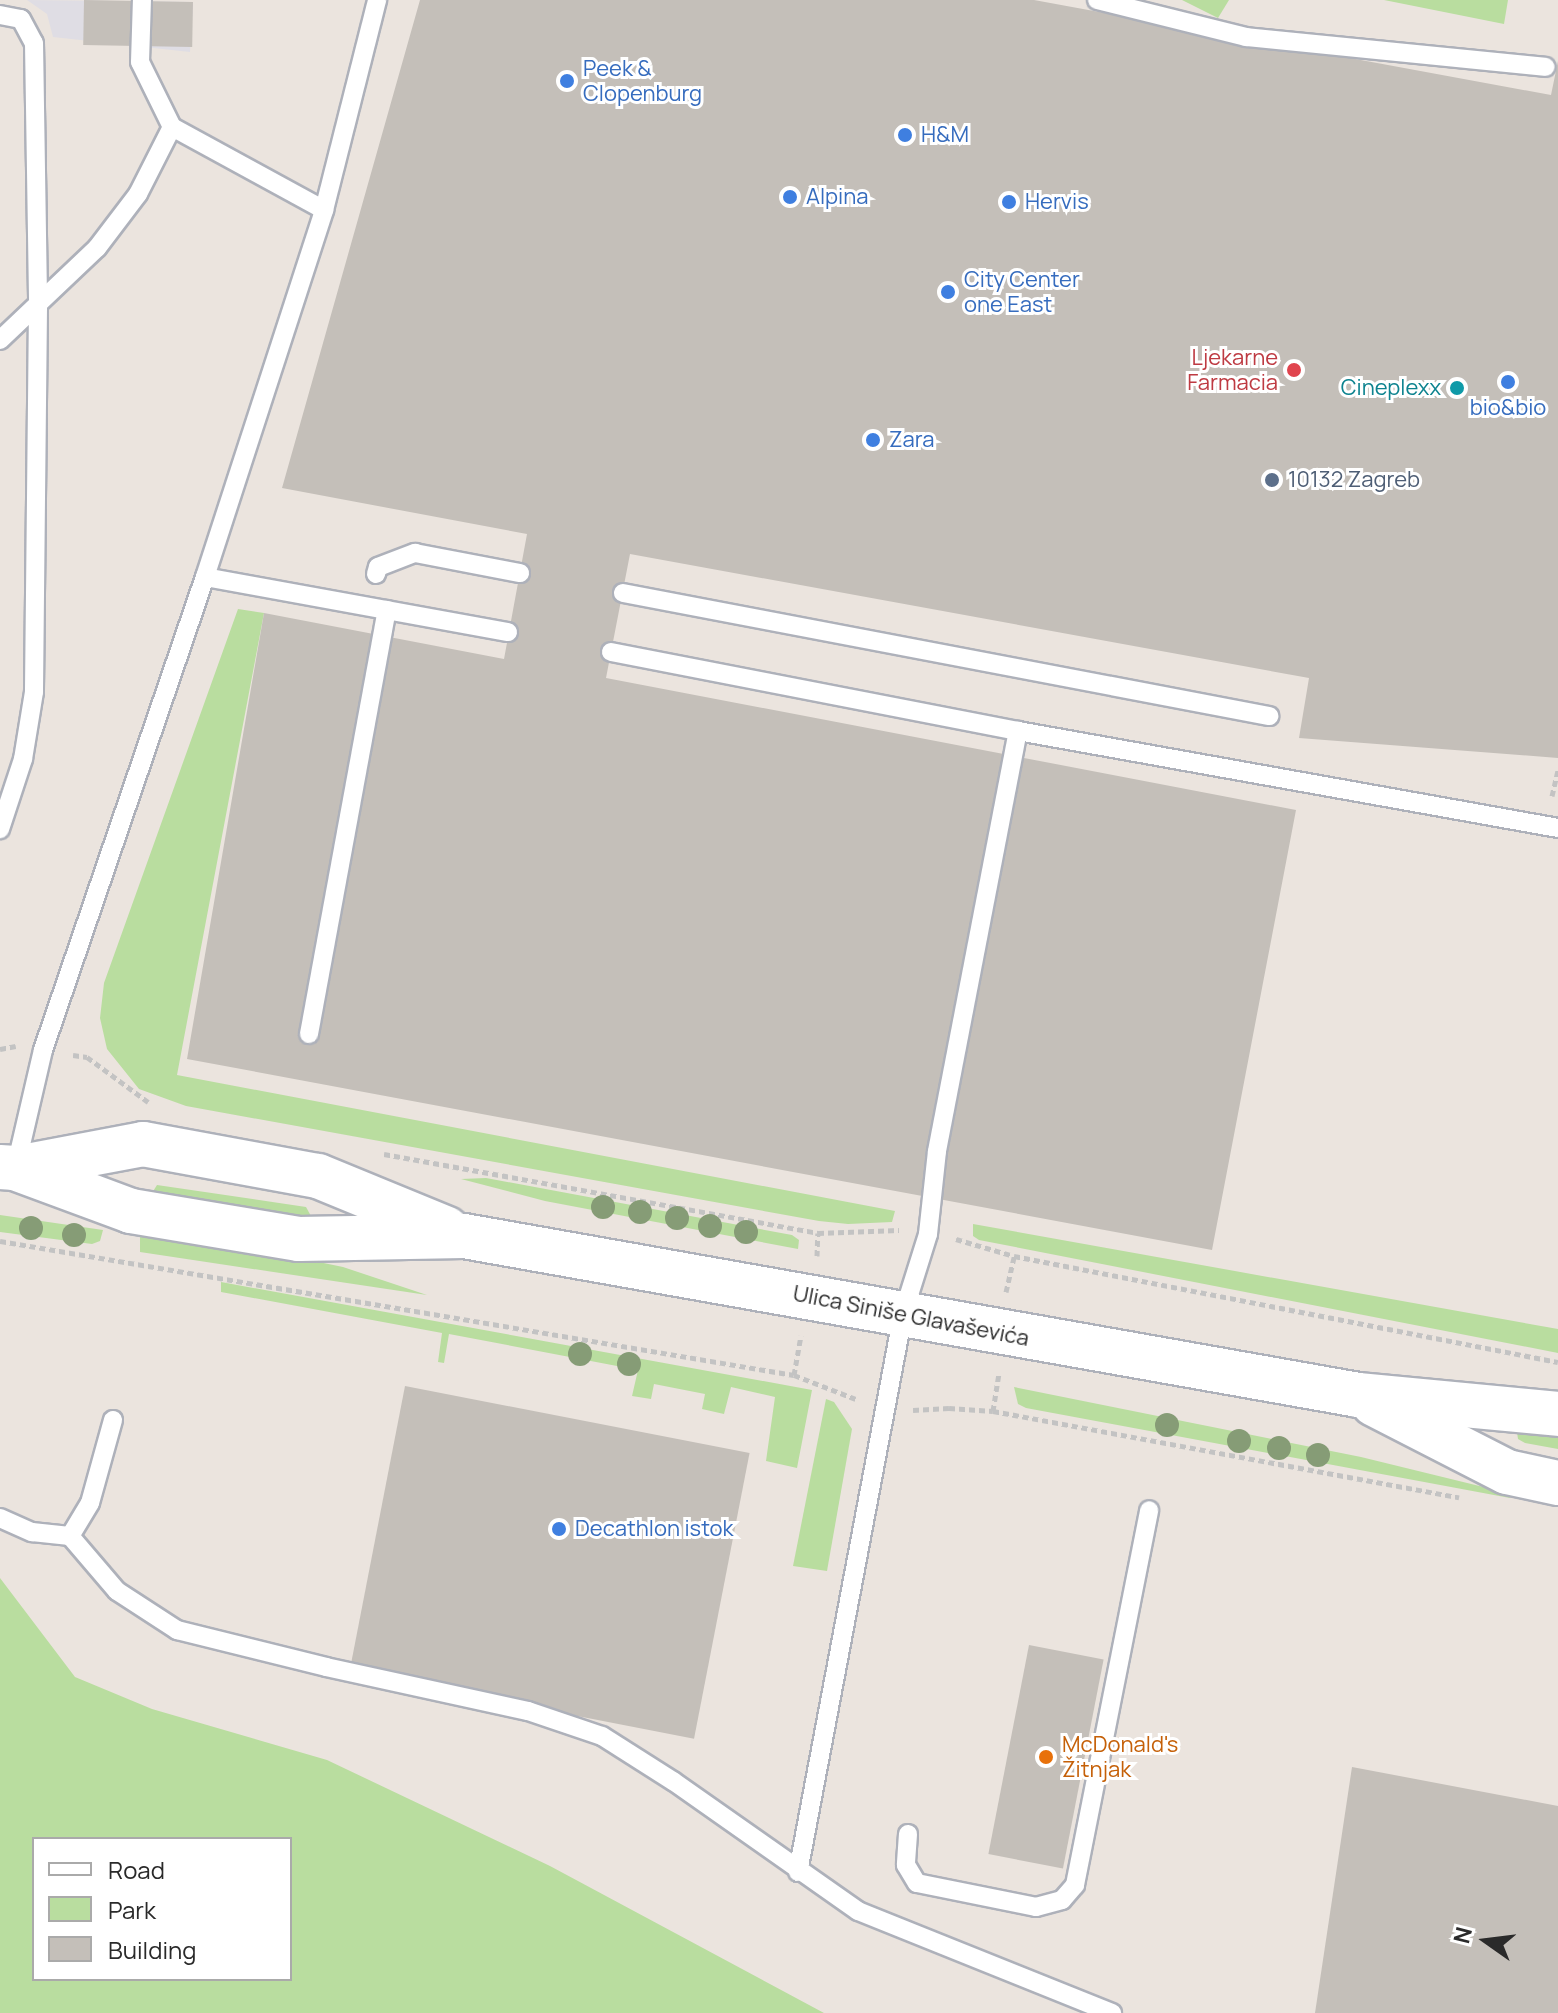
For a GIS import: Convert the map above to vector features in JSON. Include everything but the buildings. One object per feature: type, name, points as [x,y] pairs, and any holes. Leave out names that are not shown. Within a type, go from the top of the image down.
[{"type":"street","name":"Ulica Siniše Glavaševića","points":[[8,1168],[143,1144],[318,1176],[464,1236]]},
{"type":"street","name":"Ulica Siniše Glavaševića","points":[[8,1168],[131,1211],[299,1239],[464,1236],[1358,1395],[1522,1408],[1558,1414]]},
{"type":"street","name":"Ulica Siniše Glavaševića","points":[[1358,1395],[1507,1472],[1558,1483]]},
{"type":"lane","points":[[142,0],[140,62],[172,127],[324,210]]},
{"type":"lane","points":[[8,1168],[43,1050],[205,577],[324,210],[377,0]]},
{"type":"lane","points":[[1097,0],[1246,37],[1545,67]]},
{"type":"lane","points":[[0,15],[21,19],[34,43],[38,307],[34,692],[23,759],[0,829]]},
{"type":"lane","points":[[0,340],[38,307],[106,237],[138,194],[172,127]]},
{"type":"lane","points":[[376,574],[378,567],[415,553],[520,573]]},
{"type":"lane","points":[[205,577],[508,632]]},
{"type":"lane","points":[[623,593],[1269,716]]},
{"type":"lane","points":[[309,1034],[387,610]]},
{"type":"lane","points":[[611,652],[1018,731],[1558,828]]},
{"type":"lane","points":[[798,1872],[903,1314],[928,1234],[937,1151],[1018,731]]},
{"type":"lane","points":[[70,1536],[90,1503],[113,1420]]},
{"type":"lane","points":[[908,1834],[906,1865],[917,1883],[1036,1907],[1062,1900],[1075,1885],[1149,1510]]},
{"type":"lane","points":[[0,1518],[32,1532],[70,1536],[117,1591],[177,1630],[326,1667],[528,1711],[602,1736],[673,1781],[798,1872],[858,1911],[1112,2013]]},
{"type":"path","points":[[1552,796],[1558,769]]},
{"type":"path","points":[[0,1049],[10,1045]]},
{"type":"path","points":[[87,1057],[150,1103]]},
{"type":"path","points":[[378,1153],[818,1233],[899,1230]]},
{"type":"path","points":[[961,1240],[1014,1256],[1430,1340],[1558,1362]]},
{"type":"path","points":[[0,1241],[794,1375],[856,1399]]},
{"type":"path","points":[[993,1411],[997,1389]]},
{"type":"path","points":[[924,1412],[949,1408],[993,1411],[1460,1497]]},
{"type":"shaded area","points":[[27,0],[193,2],[190,52],[53,37],[47,14]]},
{"type":"green space","points":[[1182,0],[1229,0],[1218,18]]},
{"type":"green space","points":[[1384,0],[1508,0],[1504,24]]},
{"type":"green space","points":[[238,609],[264,613],[177,1075],[895,1211],[892,1222],[848,1224],[819,1221],[186,1106],[139,1089],[107,1049],[100,1018],[104,983]]},
{"type":"green space","points":[[486,1178],[792,1235],[799,1240],[798,1249],[545,1201],[461,1179]]},
{"type":"green space","points":[[157,1185],[306,1207],[311,1216],[307,1219],[152,1193]]},
{"type":"green space","points":[[0,1215],[103,1230],[100,1241],[92,1244],[0,1232]]},
{"type":"green space","points":[[973,1224],[1558,1329],[1558,1353],[979,1240],[973,1236]]},
{"type":"green space","points":[[140,1235],[270,1252],[343,1267],[427,1295],[140,1252]]},
{"type":"green space","points":[[221,1282],[812,1390],[797,1468],[766,1461],[775,1397],[731,1387],[724,1414],[702,1409],[705,1394],[654,1384],[651,1399],[632,1396],[638,1370],[449,1334],[444,1363],[438,1362],[442,1333],[221,1292]]},
{"type":"green space","points":[[1014,1387],[1361,1457],[1508,1493],[1510,1498],[1026,1408],[1018,1404]]},
{"type":"green space","points":[[826,1399],[834,1402],[852,1429],[827,1571],[793,1566]]},
{"type":"green space","points":[[1517,1432],[1558,1432],[1558,1449],[1525,1443],[1518,1439]]},
{"type":"green space","points":[[0,1578],[75,1677],[152,1709],[327,1760],[550,1866],[824,2013],[0,2013]]},
{"type":"place","name":"Peek & Clopenburg","points":[[567,81]]},
{"type":"place","name":"H&M","points":[[905,135]]},
{"type":"place","name":"Alpina","points":[[790,197]]},
{"type":"place","name":"Hervis","points":[[1009,202]]},
{"type":"place","name":"City Center one East","points":[[948,292]]},
{"type":"place","name":"Ljekarne Farmacia","points":[[1294,370]]},
{"type":"place","name":"bio&bio","points":[[1508,382]]},
{"type":"place","name":"Cineplexx","points":[[1457,388]]},
{"type":"place","name":"Zara","points":[[873,440]]},
{"type":"place","name":"10132 Zagreb","points":[[1272,480]]},
{"type":"place","name":"Decathlon istok","points":[[559,1529]]},
{"type":"place","name":"McDonald's Žitnjak","points":[[1046,1757]]}]
